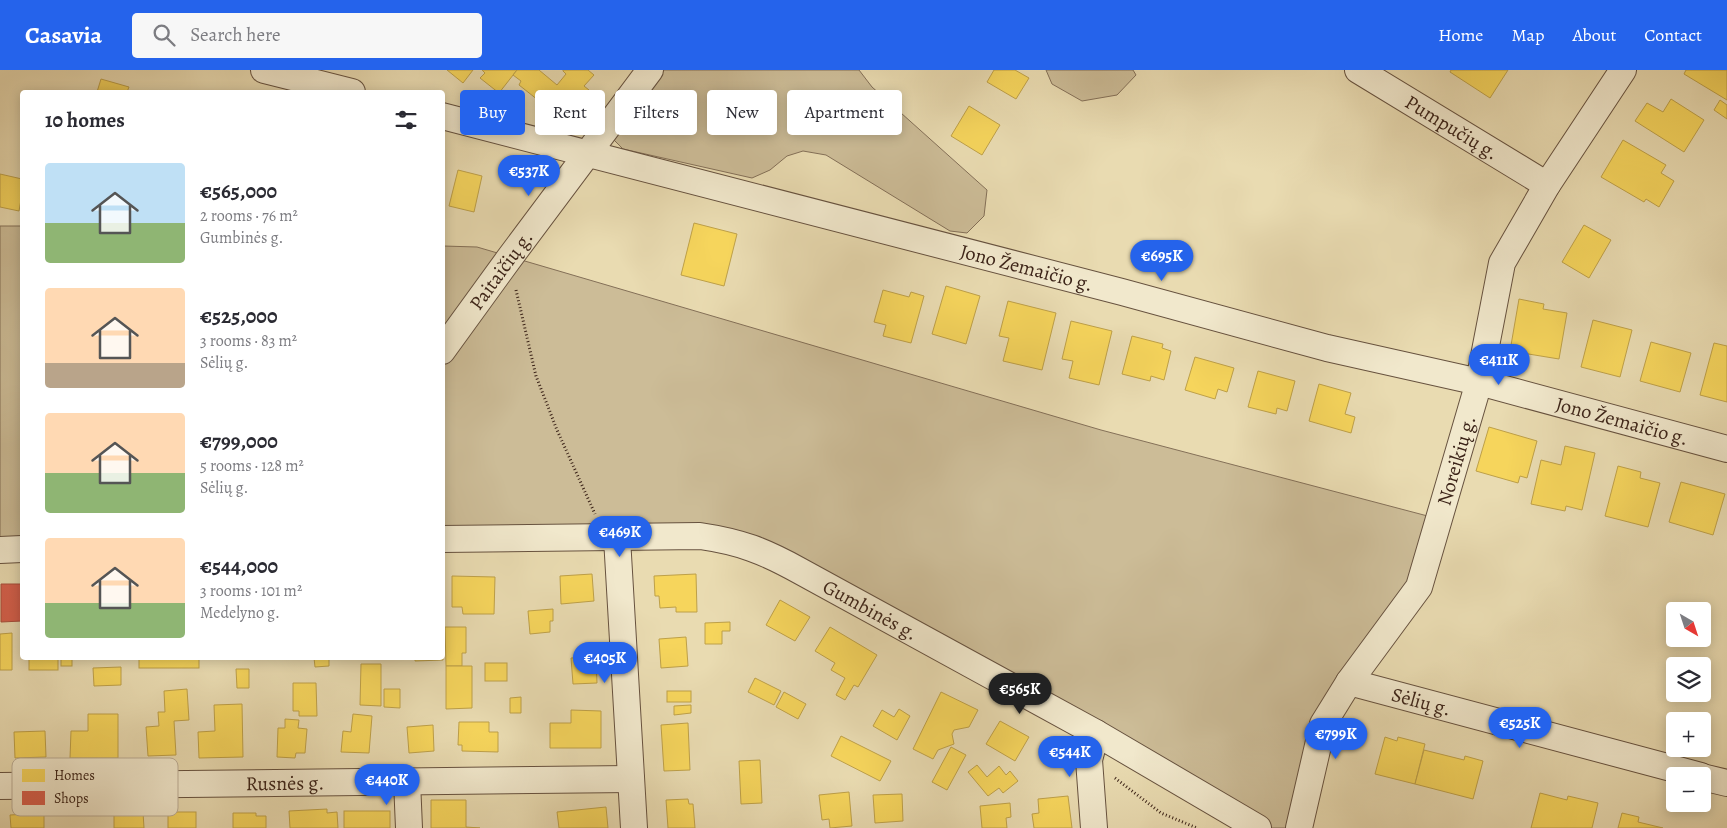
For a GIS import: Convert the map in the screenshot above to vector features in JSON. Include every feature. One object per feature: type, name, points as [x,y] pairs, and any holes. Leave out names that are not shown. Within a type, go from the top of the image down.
[{"type":"street","points":[[264,70],[344,90]]},
{"type":"street","name":"Paitaičių g.","points":[[445,347],[650,70]]},
{"type":"street","name":"Pumpučių g.","points":[[1358,70],[1547,185]]},
{"type":"street","name":"Noreikių g.","points":[[1349,682],[1419,587],[1479,382],[1502,263],[1547,185],[1624,70]]},
{"type":"street","name":"Jono Žemaičio g.","points":[[445,117],[1122,292],[1327,348],[1479,382],[1727,450]]},
{"type":"street","name":"Gumbinės g.","points":[[445,539],[700,536],[727,540],[753,547],[800,570],[1096,733],[1258,828]]},
{"type":"street","points":[[617,538],[634,828]]},
{"type":"street","points":[[0,550],[20,549]]},
{"type":"street","points":[[1299,828],[1323,724],[1349,682]]},
{"type":"street","name":"Sėlių g.","points":[[1349,682],[1668,767]]},
{"type":"street","points":[[1094,828],[1089,760],[1096,733]]},
{"type":"street","name":"Sėlių g.","points":[[1711,779],[1727,783]]},
{"type":"street","name":"Rusnės g.","points":[[178,784],[631,780]]},
{"type":"street","points":[[407,781],[409,828]]},
{"type":"path","points":[[508,260],[526,327],[536,376],[557,430],[600,525],[617,538]]},
{"type":"path","points":[[1114,778],[1162,812],[1197,828]]},
{"type":"shaded area","points":[[664,70],[859,70],[875,90],[787,90],[787,135],[902,135],[902,114],[987,190],[984,216],[967,233],[950,231],[826,155],[803,151],[787,156],[770,170],[752,178],[623,149],[614,140],[613,132],[615,130],[615,135],[697,135],[697,90],[648,90]]},
{"type":"shaded area","points":[[1046,70],[1133,70],[1136,75],[1117,95],[1082,101],[1052,84]]},
{"type":"shaded area","points":[[0,226],[20,226],[20,549],[0,550]]},
{"type":"shaded area","points":[[445,246],[477,247],[1101,430],[1439,519],[1419,587],[1349,682],[1299,828],[1258,828],[753,547],[445,539]]},
{"type":"building: Homes","points":[[447,70],[473,70],[463,83]]},
{"type":"building: Homes","points":[[482,70],[517,70],[501,90],[495,90],[480,78],[485,73]]},
{"type":"building: Homes","points":[[517,70],[539,70],[557,85],[566,74],[563,70],[588,70],[594,75],[584,86],[589,90],[535,90],[535,98],[519,85],[521,81],[513,75]]},
{"type":"building: Homes","points":[[994,70],[1015,70],[1029,78],[1016,99],[987,82]]},
{"type":"building: Homes","points":[[1451,70],[1508,70],[1490,98],[1450,72]]},
{"type":"building: Homes","points":[[1686,70],[1727,70],[1727,100],[1684,74]]},
{"type":"building: Homes","points":[[101,79],[129,87],[128,90],[98,90]]},
{"type":"building: Homes","points":[[1671,99],[1704,120],[1684,152],[1635,121],[1647,103],[1663,112]]},
{"type":"building: Homes","points":[[1720,100],[1727,105],[1727,119],[1714,110]]},
{"type":"building: Homes","points":[[969,106],[1000,125],[982,155],[951,136]]},
{"type":"building: Homes","points":[[1623,140],[1666,165],[1661,173],[1674,181],[1659,207],[1646,199],[1644,202],[1601,177]]},
{"type":"building: Homes","points":[[458,170],[482,176],[474,212],[449,206]]},
{"type":"building: Homes","points":[[0,174],[20,179],[19,211],[0,207]]},
{"type":"building: Homes","points":[[694,223],[737,234],[724,286],[681,275]]},
{"type":"building: Homes","points":[[1584,225],[1611,240],[1589,278],[1562,262]]},
{"type":"building: Homes","points":[[946,286],[980,296],[966,344],[932,334]]},
{"type":"building: Homes","points":[[883,290],[909,297],[911,292],[924,296],[911,343],[883,336],[886,325],[874,322]]},
{"type":"building: Homes","points":[[1519,299],[1544,304],[1543,309],[1567,313],[1559,359],[1510,351]]},
{"type":"building: Homes","points":[[1008,301],[1056,313],[1042,370],[1003,361],[1009,338],[999,336]]},
{"type":"building: Homes","points":[[1593,320],[1632,330],[1620,377],[1581,367]]},
{"type":"building: Homes","points":[[1071,321],[1112,331],[1099,385],[1069,378],[1073,361],[1062,359]]},
{"type":"building: Homes","points":[[1132,336],[1163,344],[1162,348],[1171,351],[1164,380],[1151,376],[1150,381],[1122,374]]},
{"type":"building: Homes","points":[[1651,342],[1691,353],[1680,392],[1640,381]]},
{"type":"building: Homes","points":[[1714,343],[1727,346],[1727,402],[1700,395]]},
{"type":"building: Homes","points":[[1195,357],[1234,368],[1227,392],[1218,389],[1215,399],[1185,390]]},
{"type":"building: Homes","points":[[1258,371],[1295,381],[1287,411],[1277,408],[1276,414],[1248,407]]},
{"type":"building: Homes","points":[[1319,384],[1351,393],[1345,414],[1355,417],[1351,433],[1309,421]]},
{"type":"building: Homes","points":[[1489,427],[1537,441],[1527,478],[1520,476],[1518,483],[1476,471]]},
{"type":"building: Homes","points":[[1565,446],[1595,453],[1582,510],[1566,506],[1565,511],[1531,504],[1541,460],[1561,465]]},
{"type":"building: Homes","points":[[1618,466],[1641,472],[1640,478],[1660,483],[1648,527],[1605,516]]},
{"type":"building: Homes","points":[[1681,482],[1725,494],[1713,535],[1669,522]]},
{"type":"building: Homes","points":[[592,574],[594,601],[561,604],[560,576]]},
{"type":"building: Homes","points":[[696,574],[697,612],[676,612],[676,607],[660,608],[659,596],[655,596],[654,576]]},
{"type":"building: Homes","points":[[452,576],[495,577],[494,614],[463,614],[462,607],[452,607]]},
{"type":"building: Homes","points":[[780,600],[810,617],[795,641],[766,625]]},
{"type":"building: Homes","points":[[553,609],[553,621],[550,621],[550,632],[530,634],[528,611]]},
{"type":"building: Homes","points":[[730,622],[730,631],[722,631],[722,644],[705,644],[705,623]]},
{"type":"building: Homes","points":[[445,627],[466,627],[466,653],[462,653],[462,666],[446,666]]},
{"type":"building: Homes","points":[[830,627],[877,655],[858,687],[854,685],[845,700],[836,695],[845,678],[831,670],[835,663],[815,651]]},
{"type":"building: Homes","points":[[12,633],[12,670],[0,670],[0,634]]},
{"type":"building: Homes","points":[[686,637],[688,666],[661,668],[659,639]]},
{"type":"building: Homes","points":[[596,657],[597,683],[573,684],[571,658]]},
{"type":"building: Homes","points":[[29,660],[58,660],[58,670],[29,670]]},
{"type":"building: Homes","points":[[61,660],[72,660],[72,666],[61,666]]},
{"type":"building: Homes","points":[[139,660],[199,660],[199,668],[139,668]]},
{"type":"building: Homes","points":[[314,660],[329,660],[329,666],[315,667]]},
{"type":"building: Homes","points":[[485,663],[507,663],[507,681],[485,681]]},
{"type":"building: Homes","points":[[361,664],[381,664],[381,706],[360,705]]},
{"type":"building: Homes","points":[[446,666],[472,666],[472,708],[446,709]]},
{"type":"building: Homes","points":[[121,667],[121,685],[94,686],[93,668]]},
{"type":"building: Homes","points":[[236,669],[249,669],[249,688],[237,688]]},
{"type":"building: Homes","points":[[755,678],[781,691],[774,705],[748,692]]},
{"type":"building: Homes","points":[[293,683],[316,683],[317,716],[299,716],[299,711],[293,711]]},
{"type":"building: Homes","points":[[187,689],[189,720],[174,721],[176,755],[148,756],[146,727],[159,726],[158,712],[165,712],[164,691]]},
{"type":"building: Homes","points":[[384,689],[400,689],[400,708],[384,707]]},
{"type":"building: Homes","points":[[667,691],[691,691],[691,702],[667,702]]},
{"type":"building: Homes","points":[[784,692],[806,704],[798,719],[776,707]]},
{"type":"building: Homes","points":[[941,692],[978,710],[969,727],[954,730],[952,734],[954,744],[938,750],[933,759],[913,749]]},
{"type":"building: Homes","points":[[521,697],[521,713],[510,713],[510,698]]},
{"type":"building: Homes","points":[[242,704],[243,757],[199,758],[198,732],[215,731],[214,705]]},
{"type":"building: Homes","points":[[691,705],[691,713],[674,715],[674,706]]},
{"type":"building: Homes","points":[[899,709],[910,716],[897,740],[873,726],[882,710],[894,717]]},
{"type":"building: Homes","points":[[571,710],[601,711],[601,748],[550,748],[550,723],[571,723]]},
{"type":"building: Homes","points":[[88,714],[118,714],[118,758],[70,758],[71,731],[88,731]]},
{"type":"building: Homes","points":[[353,714],[372,716],[369,753],[341,752],[343,731],[351,732]]},
{"type":"building: Homes","points":[[285,719],[299,720],[298,728],[307,729],[305,753],[296,753],[295,758],[277,757],[278,728],[285,728]]},
{"type":"building: Homes","points":[[1000,721],[1029,737],[1015,761],[986,744]]},
{"type":"building: Homes","points":[[459,722],[489,722],[489,732],[498,732],[498,752],[462,751],[462,745],[458,745]]},
{"type":"building: Homes","points":[[688,723],[690,770],[664,771],[661,725]]},
{"type":"building: Homes","points":[[433,725],[434,751],[409,753],[407,727]]},
{"type":"building: Homes","points":[[45,731],[46,757],[15,758],[14,732]]},
{"type":"building: Homes","points":[[841,736],[891,761],[880,781],[831,756]]},
{"type":"building: Homes","points":[[1385,737],[1397,741],[1398,737],[1425,744],[1415,784],[1375,774]]},
{"type":"building: Homes","points":[[951,747],[966,755],[947,790],[932,782]]},
{"type":"building: Homes","points":[[1424,750],[1464,760],[1465,756],[1483,761],[1473,799],[1415,784]]},
{"type":"building: Homes","points":[[760,760],[762,803],[741,804],[739,761]]},
{"type":"building: Homes","points":[[977,765],[987,777],[999,766],[1006,775],[1010,771],[1018,781],[1003,793],[999,788],[988,796],[968,772]]},
{"type":"building: Homes","points":[[849,792],[852,826],[830,828],[829,819],[822,820],[819,795]]},
{"type":"building: Homes","points":[[1540,793],[1567,800],[1568,796],[1598,803],[1592,828],[1531,828]]},
{"type":"building: Homes","points":[[902,794],[903,821],[875,823],[873,795]]},
{"type":"building: Homes","points":[[1068,796],[1072,828],[1034,828],[1032,814],[1039,813],[1038,799]]},
{"type":"building: Homes","points":[[688,799],[689,804],[693,804],[695,828],[668,828],[666,800]]},
{"type":"building: Homes","points":[[431,800],[466,800],[466,827],[480,828],[431,828]]},
{"type":"building: Homes","points":[[1010,803],[1011,817],[1006,818],[1007,828],[982,828],[980,806]]},
{"type":"building: Homes","points":[[606,807],[608,828],[559,828],[557,812]]},
{"type":"building: Homes","points":[[327,809],[327,813],[337,812],[338,828],[290,828],[289,811]]},
{"type":"building: Homes","points":[[344,811],[390,811],[390,828],[344,828]]},
{"type":"building: Homes","points":[[178,812],[196,812],[196,828],[168,828],[168,816],[178,816]]},
{"type":"building: Homes","points":[[233,813],[256,813],[256,816],[266,816],[266,828],[233,828]]},
{"type":"building: Homes","points":[[1622,813],[1639,817],[1638,822],[1663,828],[1618,828]]},
{"type":"building: Homes","points":[[10,815],[44,816],[44,828],[11,828]]},
{"type":"building: Homes","points":[[114,816],[143,816],[144,828],[114,828]]},
{"type":"building: Shops","points":[[1,584],[20,584],[20,621],[1,622]]}]
